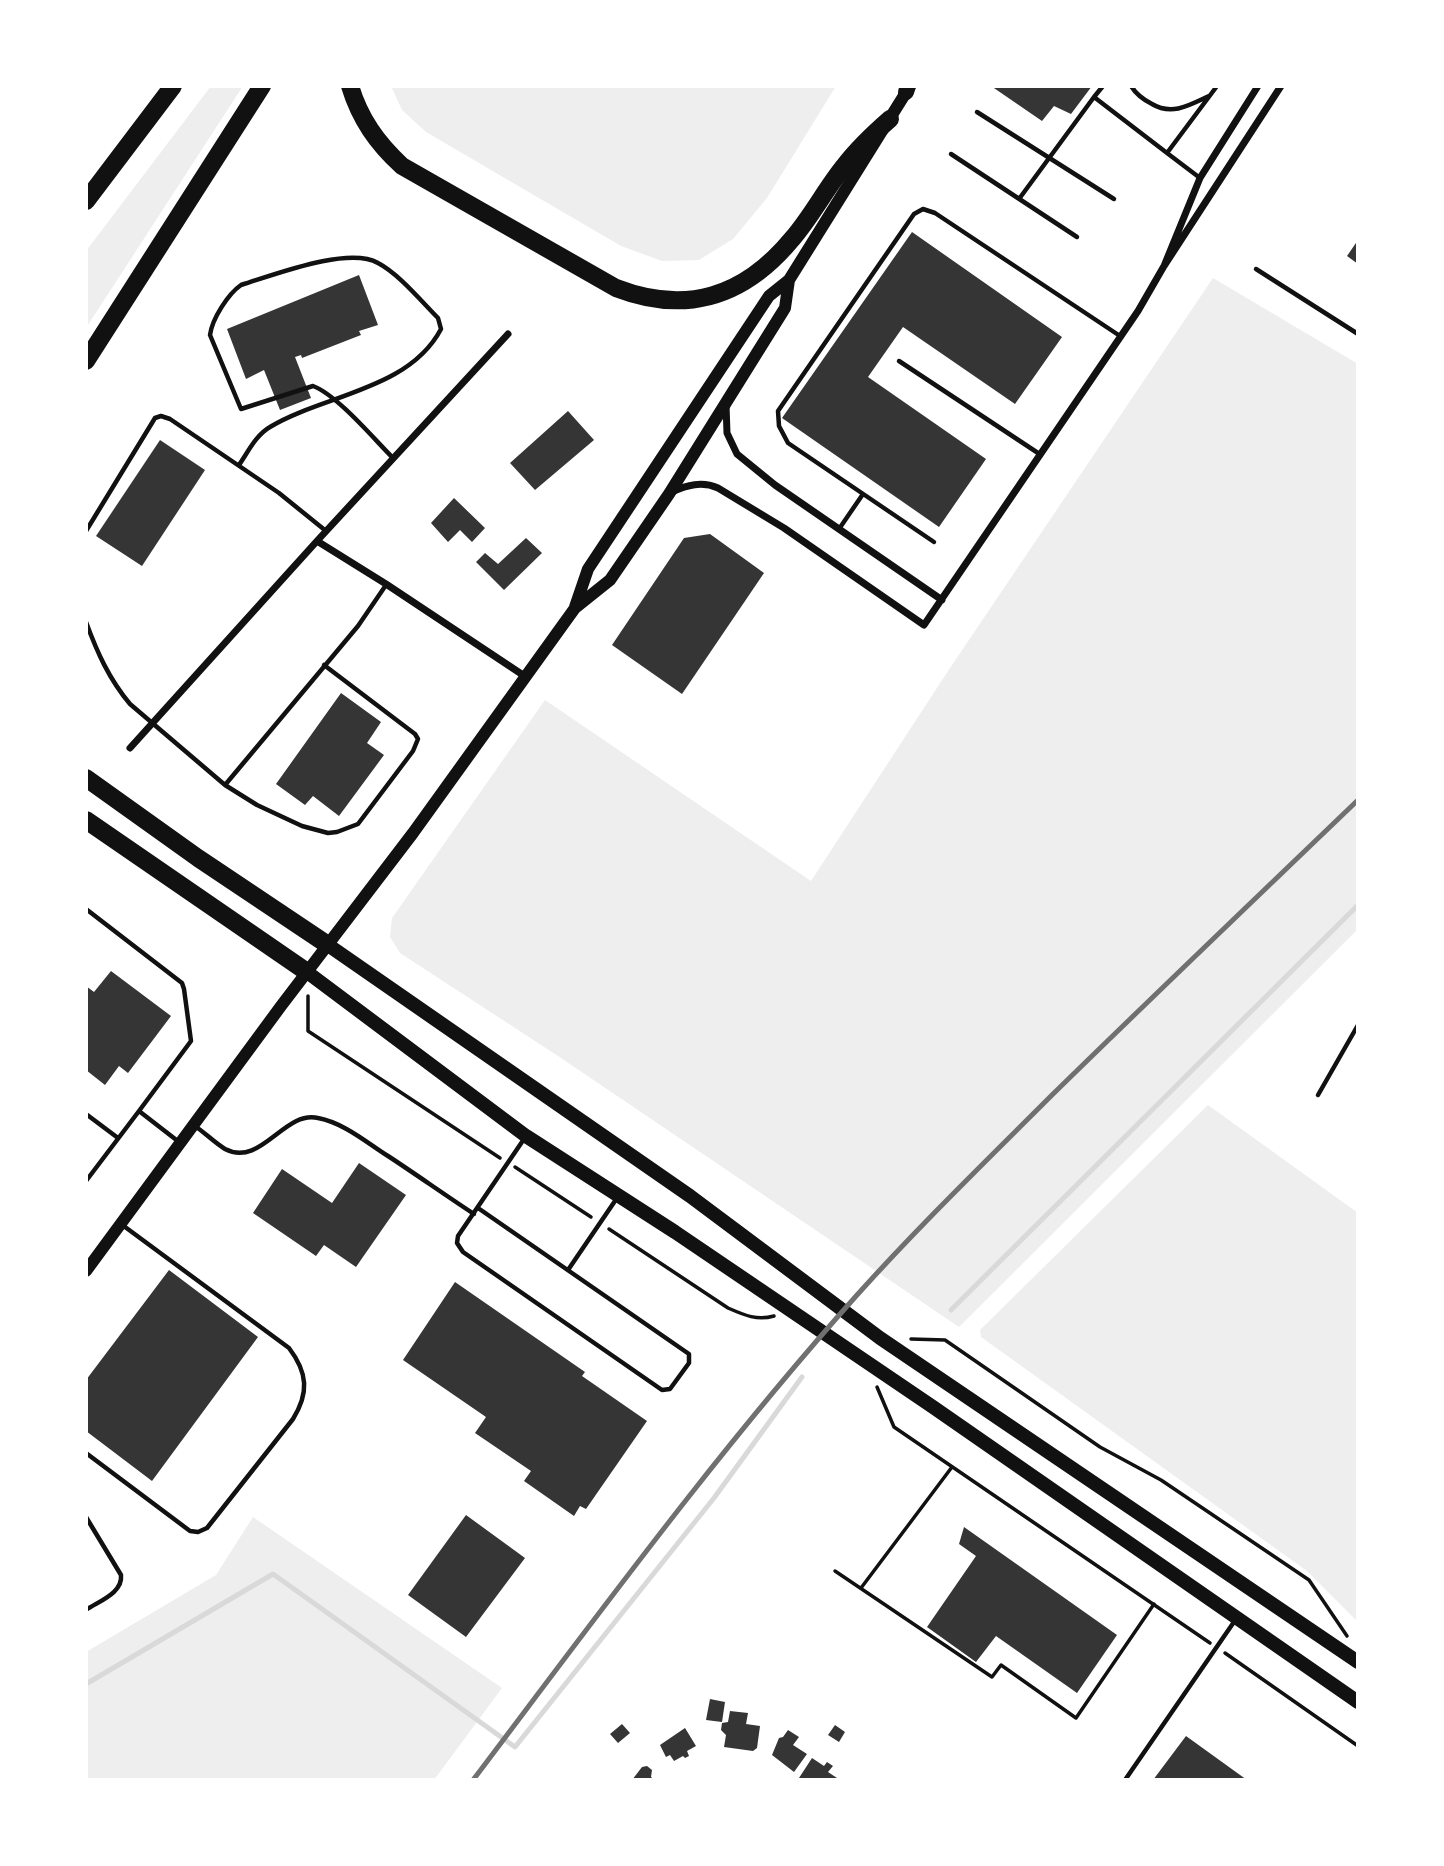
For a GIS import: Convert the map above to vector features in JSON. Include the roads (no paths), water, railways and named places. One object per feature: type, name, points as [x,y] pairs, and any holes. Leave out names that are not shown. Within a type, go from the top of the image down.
[{"type":"highway","points":[[86,201],[173,86]]},
{"type":"highway","points":[[86,361],[262,86]]},
{"type":"highway","points":[[351,86],[369,130],[402,166],[616,288],[639,297],[662,301],[688,301],[723,292],[769,264],[793,238],[863,143],[890,119]]},
{"type":"highway","points":[[86,778],[198,859],[328,945]]},
{"type":"highway","points":[[86,820],[307,972]]},
{"type":"main road","points":[[328,945],[690,1196],[880,1338],[1358,1662]]},
{"type":"main road","points":[[307,972],[527,1136],[675,1232],[1358,1702]]},
{"type":"street","points":[[1164,266],[1199,178],[1258,86]]},
{"type":"street","points":[[668,494],[683,486],[697,484],[718,488],[784,528],[924,625],[1121,337],[1281,86]]},
{"type":"street","points":[[575,608],[588,569],[769,296],[789,280],[908,88]]},
{"type":"street","points":[[86,1271],[575,608],[610,580],[726,405],[785,309],[789,280]]},
{"type":"street","points":[[130,748],[508,334]]},
{"type":"street","points":[[726,405],[727,433],[737,454],[756,471],[942,600]]},
{"type":"street","points":[[317,541],[526,677]]},
{"type":"lane","points":[[1019,199],[1103,86]]},
{"type":"lane","points":[[1131,86],[1162,110],[1181,109],[1210,95]]},
{"type":"lane","points":[[1167,153],[1217,86]]},
{"type":"lane","points":[[1094,97],[1199,178]]},
{"type":"lane","points":[[977,112],[1114,199]]},
{"type":"lane","points":[[951,153],[1077,237]]},
{"type":"lane","points":[[933,542],[788,443],[779,426],[778,411],[914,215],[923,209],[935,213],[1121,337]]},
{"type":"lane","points":[[239,465],[258,437],[268,428],[335,401],[404,368],[441,329],[438,318],[376,261],[362,258],[331,259],[233,290],[211,327],[210,335],[241,409],[313,386],[322,389],[335,401],[393,458]]},
{"type":"lane","points":[[1256,269],[1358,334]]},
{"type":"lane","points":[[899,361],[1042,455]]},
{"type":"lane","points":[[86,531],[155,418],[161,416],[170,419],[239,465],[326,531]]},
{"type":"lane","points":[[839,529],[863,494]]},
{"type":"lane","points":[[225,785],[358,626],[386,584]]},
{"type":"lane","points":[[86,622],[101,660],[119,691],[225,785],[257,806],[319,831],[337,832],[358,824],[413,751],[418,739],[324,665]]},
{"type":"lane","points":[[86,909],[182,983],[191,1041],[86,1181]]},
{"type":"lane","points":[[1318,1095],[1358,1025]]},
{"type":"lane","points":[[139,1111],[180,1142]]},
{"type":"lane","points":[[86,1114],[118,1138]]},
{"type":"lane","points":[[193,1125],[226,1149],[237,1153],[265,1143],[293,1122],[306,1117],[316,1117],[349,1130],[474,1214]]},
{"type":"lane","points":[[478,1208],[689,1354],[690,1363],[670,1389],[662,1390],[463,1252],[457,1243],[458,1236],[527,1136]]},
{"type":"lane","points":[[568,1270],[618,1196]]},
{"type":"lane","points":[[86,1453],[190,1531],[198,1532],[207,1528],[293,1419],[302,1403],[303,1372],[289,1348],[121,1224]]},
{"type":"lane","points":[[86,1517],[121,1574],[122,1582],[117,1590],[86,1610]]},
{"type":"lane","points":[[1125,1780],[1237,1618]]},
{"type":"waterway","points":[[951,1310],[1358,905]]},
{"type":"waterway","points":[[86,1684],[273,1574],[515,1747],[714,1498],[802,1377]]},
{"type":"railway","points":[[473,1780],[708,1473],[857,1295],[1052,1095],[1358,800]]}]
